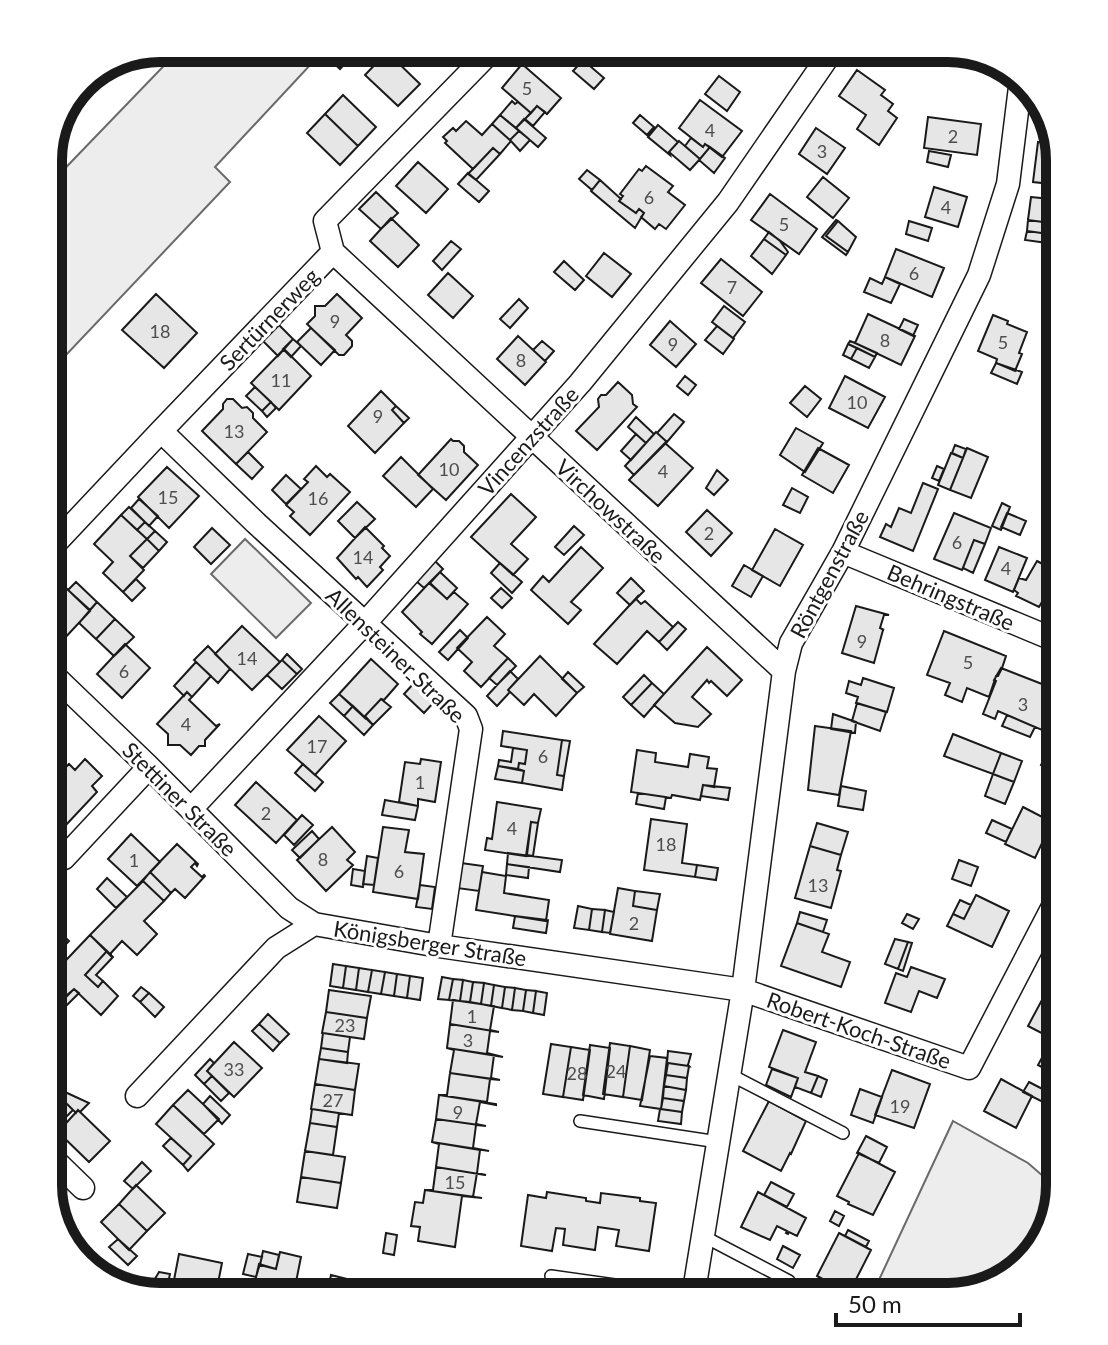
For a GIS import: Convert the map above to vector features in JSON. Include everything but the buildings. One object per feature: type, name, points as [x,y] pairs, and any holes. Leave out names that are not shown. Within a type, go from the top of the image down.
[{"type":"street","name":"Sertürnerweg","points":[[62,536],[333,252],[325,221],[480,62]]},
{"type":"street","name":"Vincenzstraße","points":[[191,809],[365,623],[580,383],[728,202],[824,62]]},
{"type":"street","name":"Röntgenstraße","points":[[695,1283],[743,990],[784,671],[791,643],[843,552],[979,275],[1008,184],[1019,93]]},
{"type":"street","name":"Virchowstraße","points":[[333,252],[784,671]]},
{"type":"street","name":"Allensteiner Straße","points":[[161,431],[466,716],[471,729],[439,946]]},
{"type":"street","name":"Behringstraße","points":[[843,552],[1046,636]]},
{"type":"street","name":"Stettiner Straße","points":[[62,683],[289,908],[314,924]]},
{"type":"street","points":[[64,858],[149,767]]},
{"type":"street","name":"Robert-Koch-Straße","points":[[743,990],[969,1068],[1046,920]]},
{"type":"street","name":"Königsberger Straße","points":[[137,1096],[276,948],[314,924],[439,946],[743,990]]},
{"type":"street","points":[[62,1168],[83,1188]]},
{"type":"lane","points":[[729,1074],[843,1133]]},
{"type":"lane","points":[[580,1121],[718,1142]]},
{"type":"lane","points":[[703,1236],[789,1281]]},
{"type":"lane","name":"Röntgenstraße","points":[[551,1276],[598,1283]]},
{"type":"shaded area","points":[[168,62],[313,62],[215,167],[230,182],[62,359],[62,171]]},
{"type":"shaded area","points":[[245,539],[311,603],[276,638],[211,574]]},
{"type":"shaded area","points":[[953,1121],[1028,1163],[1046,1179],[1043,1210],[1036,1228],[1012,1259],[991,1273],[960,1282],[878,1283]]}]
